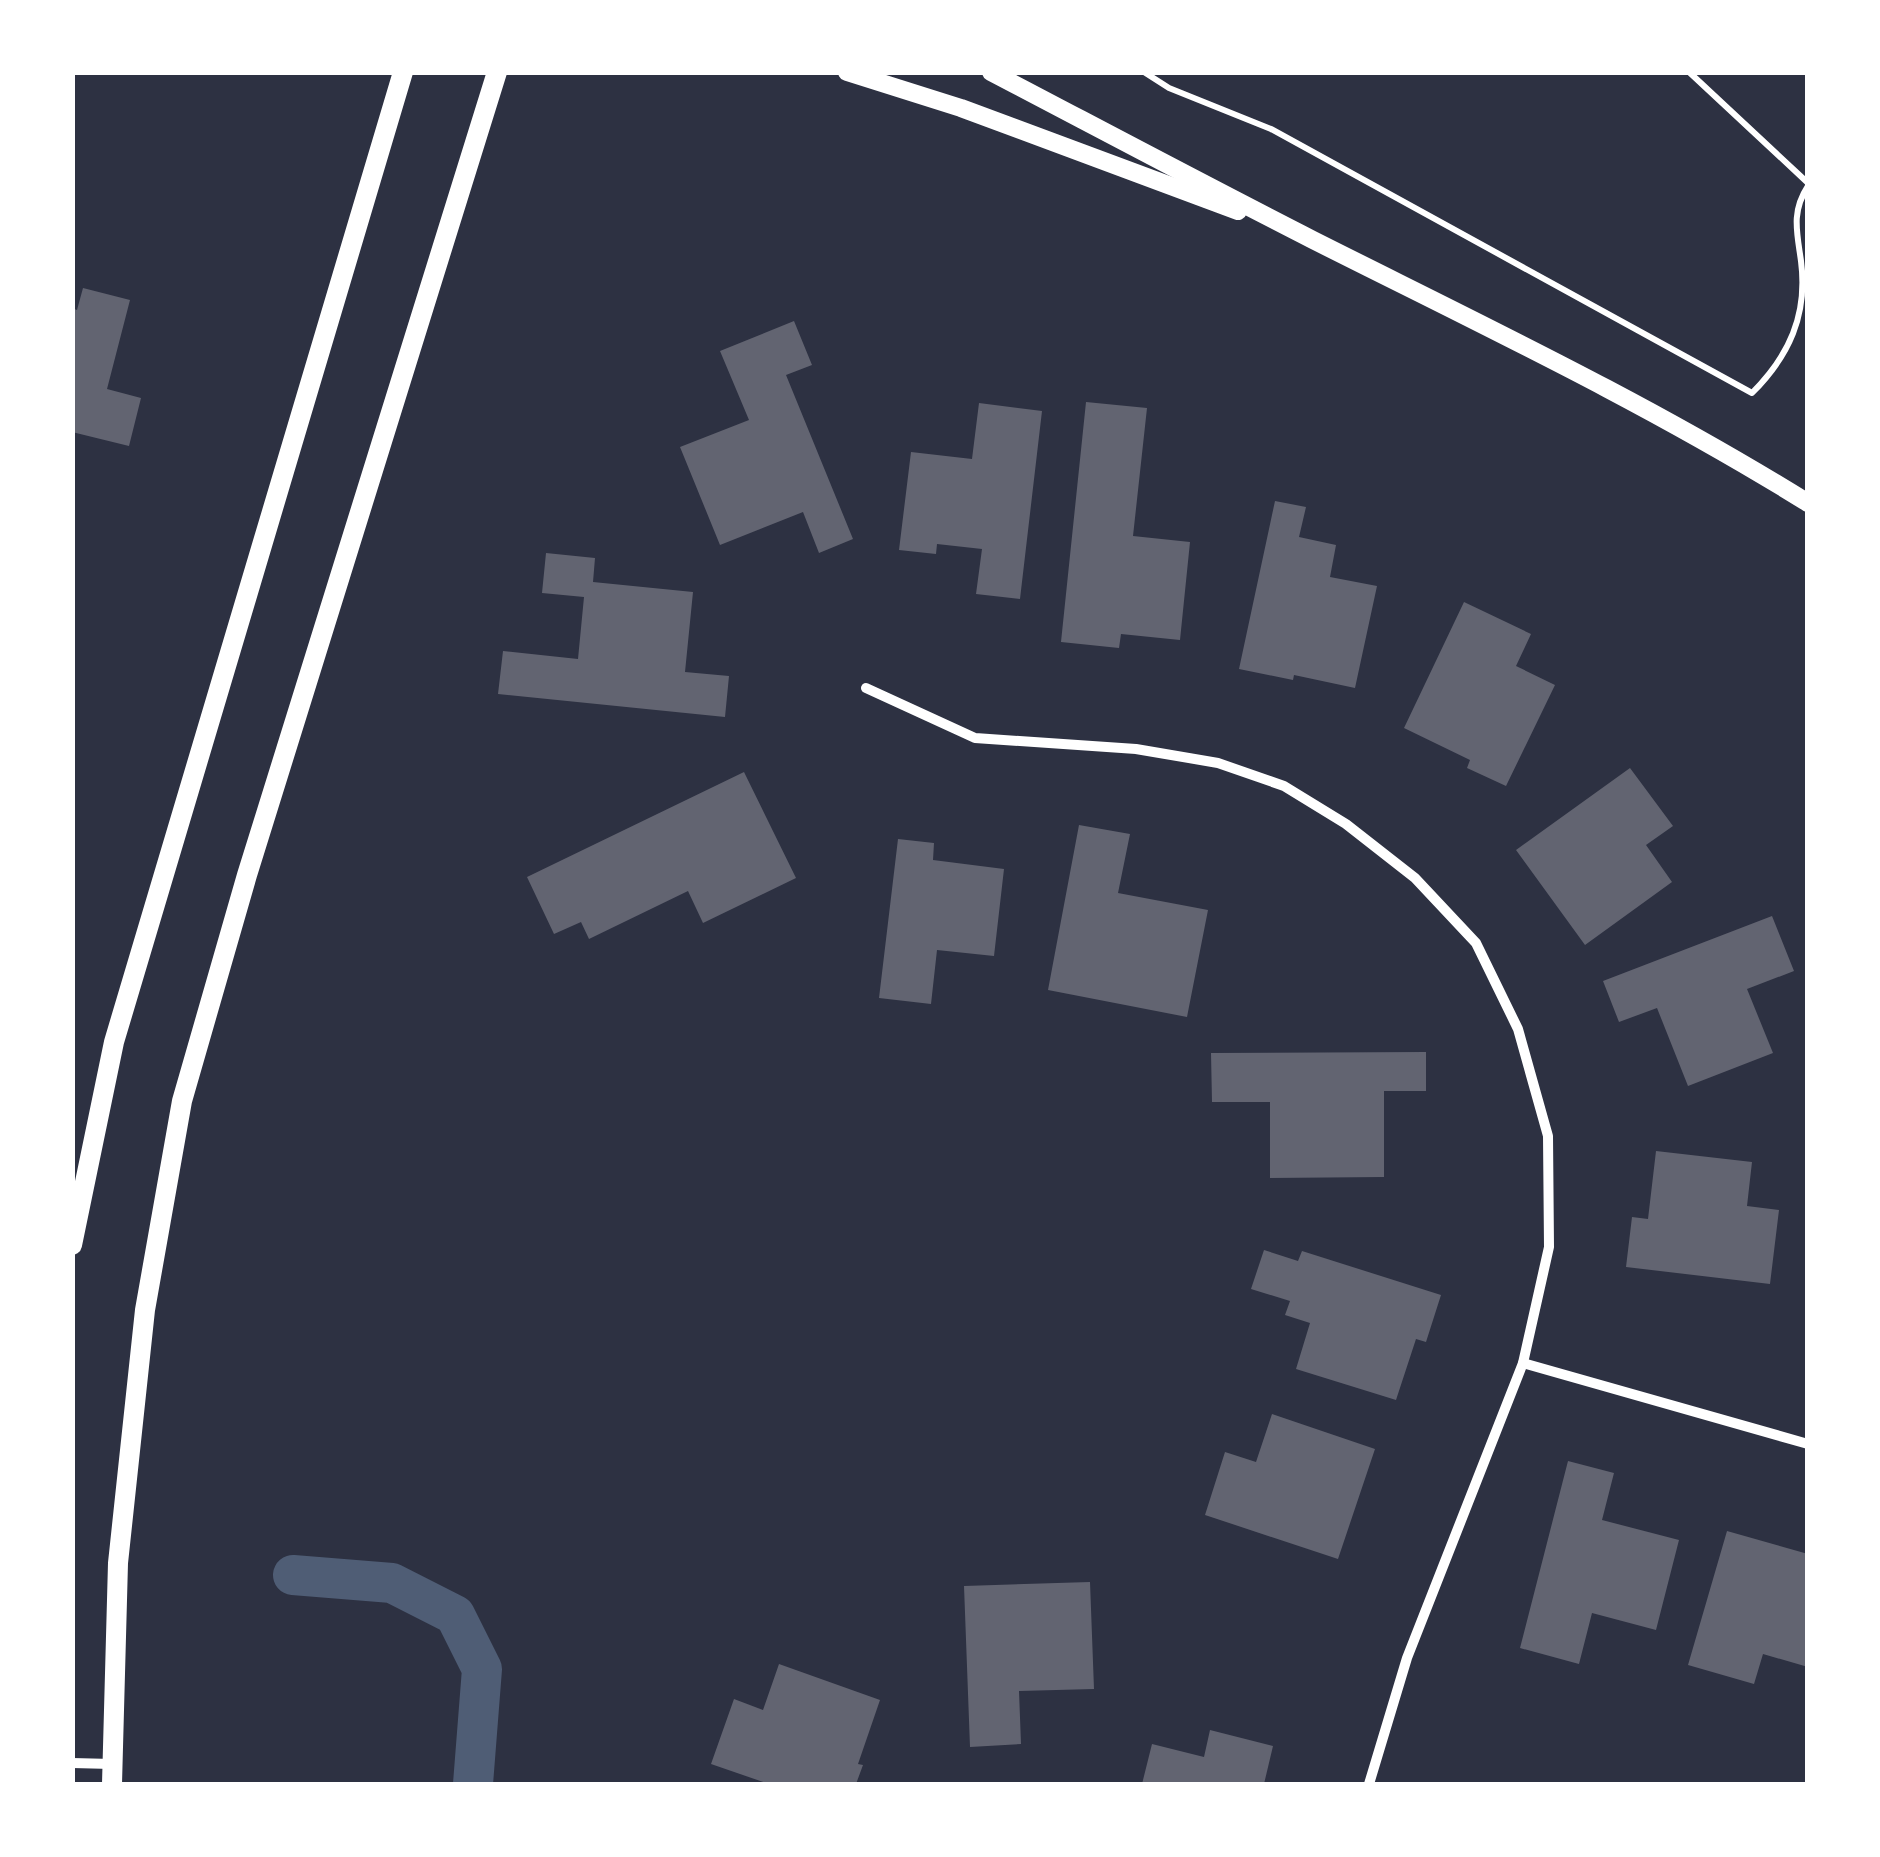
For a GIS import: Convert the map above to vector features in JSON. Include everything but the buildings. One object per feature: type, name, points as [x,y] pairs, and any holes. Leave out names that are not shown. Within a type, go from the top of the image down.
[{"type":"main road","points":[[72,1245],[114,1042],[403,72]]},
{"type":"main road","points":[[112,1774],[118,1563],[124,1504],[145,1310],[182,1101],[252,857],[497,72]]},
{"type":"street","points":[[847,72],[960,108],[1312,239]]},
{"type":"street","points":[[990,72],[1594,380],[1808,503]]},
{"type":"street","points":[[866,688],[975,738],[1136,748],[1218,763],[1284,786],[1346,824],[1415,878],[1476,943],[1518,1029],[1548,1136],[1550,1247],[1523,1363],[1407,1658],[1369,1784]]},
{"type":"street","points":[[1523,1363],[1808,1444]]},
{"type":"street","points":[[72,1763],[112,1774]]},
{"type":"path","points":[[1144,72],[1169,88],[1270,130],[1752,393],[1777,367],[1793,336],[1800,306],[1802,265],[1795,226],[1797,204],[1808,185],[1689,72]]},
{"type":"waterway","points":[[293,1575],[392,1583],[455,1615],[482,1669],[473,1784]]}]
